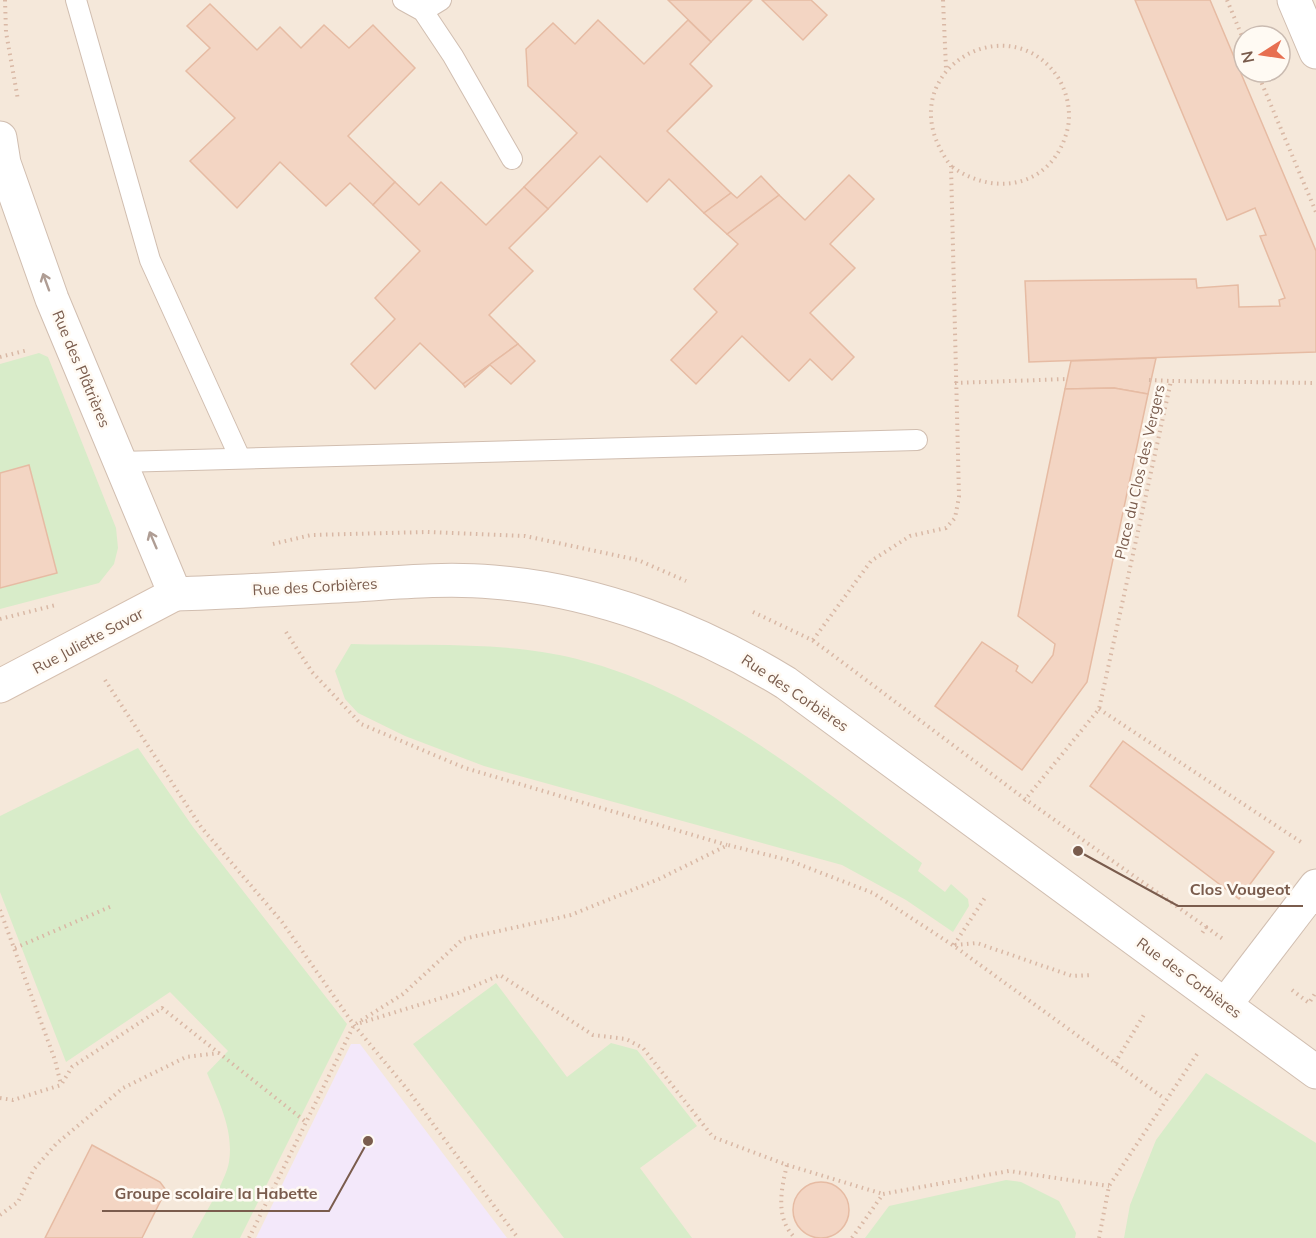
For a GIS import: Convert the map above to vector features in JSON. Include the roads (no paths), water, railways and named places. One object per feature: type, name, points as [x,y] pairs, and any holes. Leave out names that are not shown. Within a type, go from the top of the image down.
[{"type":"street","points":[[1294,0],[1316,52]]},
{"type":"street","name":"Rue des Plâtrières","points":[[0,138],[4,163],[52,299],[175,594]]},
{"type":"street","name":"Rue des Corbières","points":[[175,594],[417,582],[493,582],[559,592],[612,604],[663,621],[744,657],[786,683],[1316,1072]]},
{"type":"street","name":"Rue Juliette Savar","points":[[0,686],[175,594]]},
{"type":"street","points":[[1225,1005],[1316,886]]},
{"type":"lane","points":[[76,0],[150,260],[240,458]]},
{"type":"lane","points":[[403,0],[423,11],[453,56],[512,159]]},
{"type":"lane","points":[[423,11],[441,0]]},
{"type":"lane","points":[[120,462],[917,440]]},
{"type":"place","name":"Clos Vougeot","points":[[1078,851]]},
{"type":"place","name":"Groupe scolaire la Habette","points":[[368,1141]]}]
